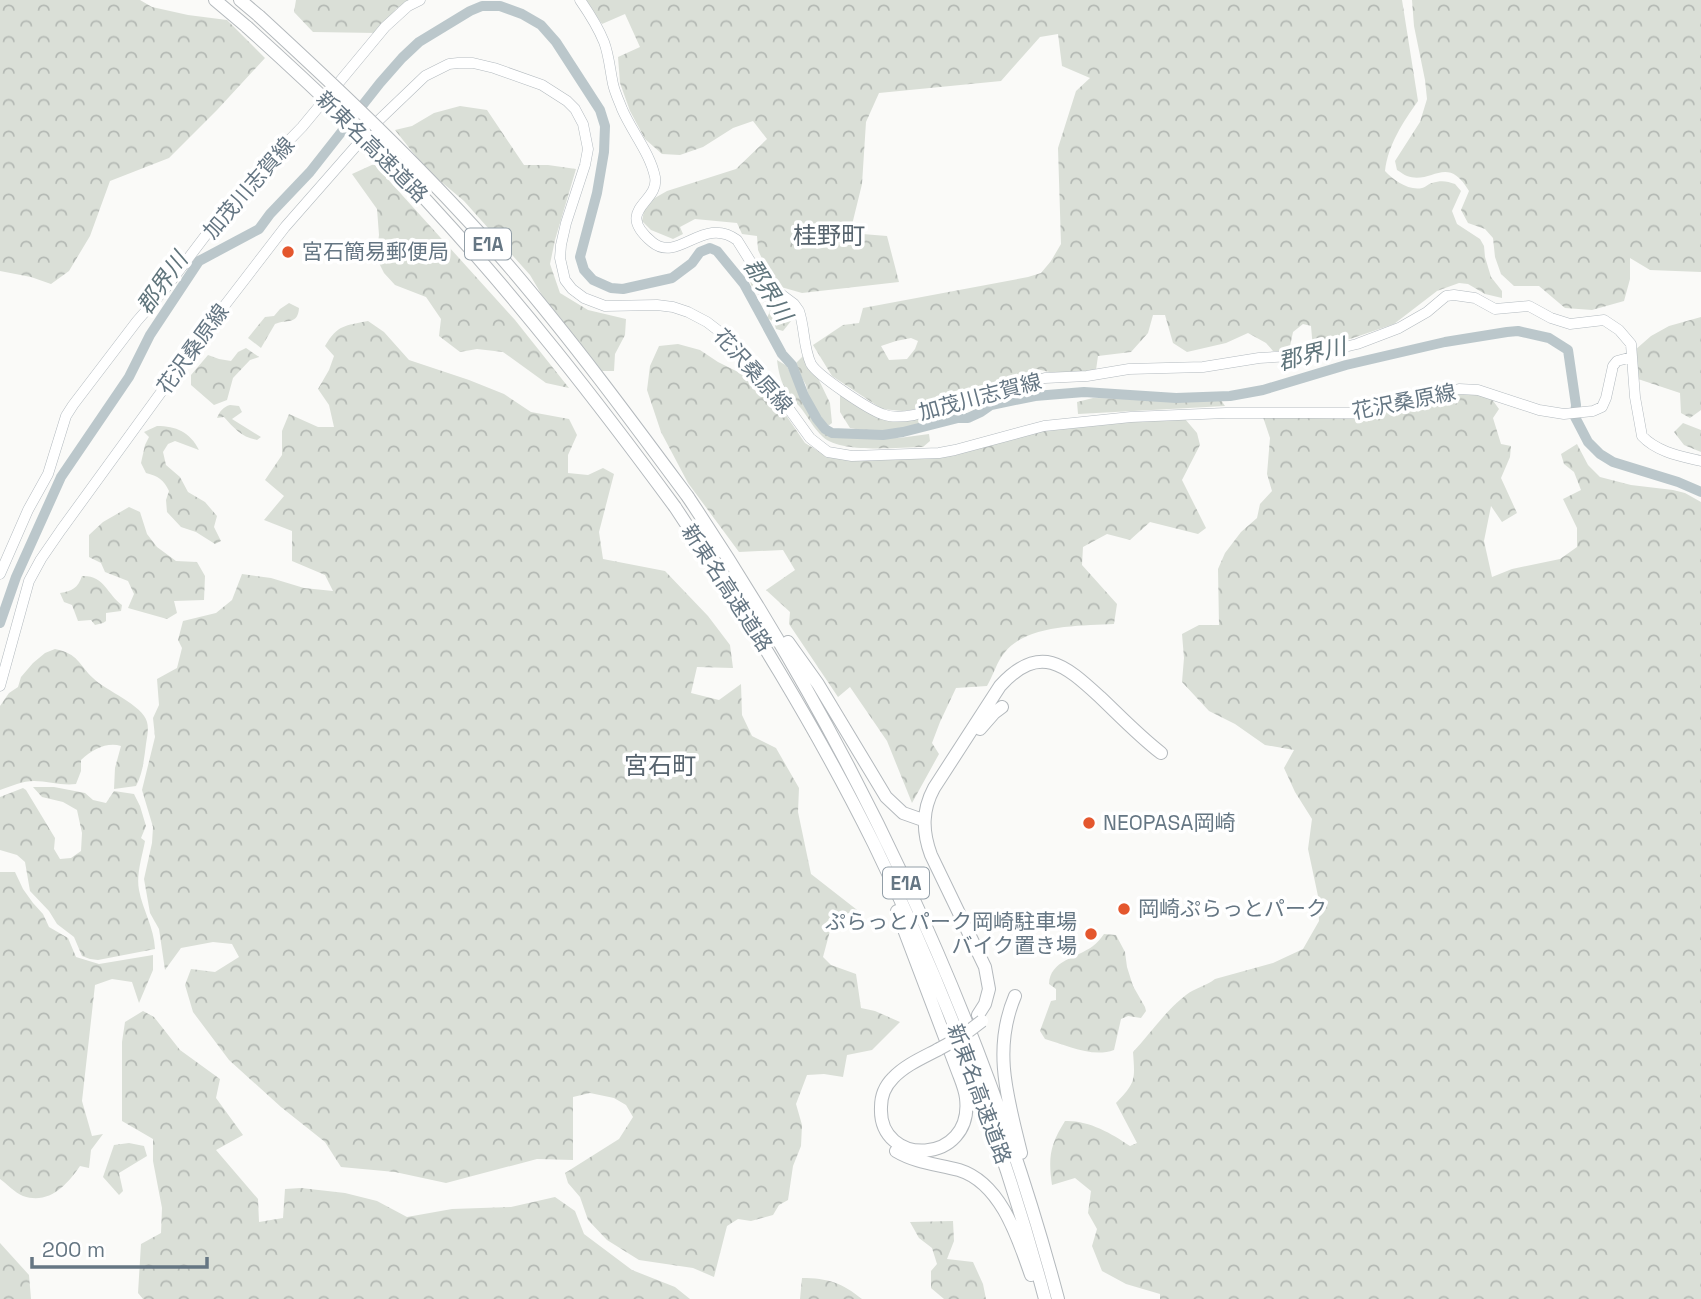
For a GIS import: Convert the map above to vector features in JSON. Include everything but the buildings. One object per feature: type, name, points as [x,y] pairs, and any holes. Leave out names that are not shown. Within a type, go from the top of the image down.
[{"type":"highway","name":"新東名高速道路","points":[[215,0],[304,78],[370,142],[498,281],[592,395],[675,507],[771,656],[874,843],[923,951],[965,1051],[1002,1153],[1045,1299]]},
{"type":"highway","name":"新東名高速道路","points":[[240,0],[381,131],[512,270],[601,380],[688,497],[725,553],[819,709],[896,862],[971,1036],[1012,1148],[1058,1299]]},
{"type":"highway","points":[[725,553],[818,684],[886,797],[903,813],[920,819]]},
{"type":"highway","points":[[1039,1299],[1009,1220],[985,1185],[974,1177],[906,1156],[891,1147],[877,1130],[873,1117],[874,1100],[884,1078],[895,1067],[968,1032],[980,1018],[989,989],[978,950],[931,855],[924,832],[926,806],[934,788],[1000,686],[1022,666],[1031,663],[1047,662],[1062,666],[1161,753]]},
{"type":"highway","points":[[980,1018],[988,1014],[994,1000],[993,971],[937,853],[931,833],[931,820],[935,802],[945,781],[981,727],[1002,707]]},
{"type":"highway","points":[[874,843],[880,872],[966,1099],[963,1125],[954,1139],[939,1149],[910,1149],[891,1138],[885,1129],[880,1112],[883,1095],[893,1077],[938,1046]]},
{"type":"highway","points":[[1015,996],[1004,1028],[1004,1071],[1041,1237]]},
{"type":"main road","name":"加茂川志賀線","points":[[0,574],[48,474],[66,416],[73,405],[237,194],[302,127],[385,27],[408,6],[419,0]]},
{"type":"main road","name":"加茂川志賀線","points":[[580,0],[604,43],[623,112],[655,178],[653,189],[636,215],[645,236],[655,245],[664,247],[675,247],[714,232],[724,233],[737,240],[762,280],[794,304],[799,311],[812,365],[842,390],[882,414],[902,417],[914,415],[1045,378],[1087,376],[1129,369],[1203,367],[1259,358],[1310,355],[1383,335],[1413,321],[1450,295],[1475,298],[1494,309],[1529,306],[1551,318],[1570,324],[1604,320],[1627,338],[1631,344],[1632,357]]},
{"type":"main road","name":"花沢桑原線","points":[[0,686],[29,581],[41,559],[215,318],[285,227],[378,121],[425,76],[449,64],[473,63],[542,85],[575,109],[583,124],[588,149],[561,244],[560,258],[565,280],[572,289],[584,298],[605,306],[673,307],[707,322],[743,354],[776,391],[810,438],[828,452],[852,456],[939,453],[1044,426],[1131,417],[1226,413],[1355,413],[1459,389],[1478,390],[1539,410],[1564,414],[1593,411],[1605,403],[1612,366],[1617,361],[1632,357]]},
{"type":"main road","points":[[1632,357],[1642,436],[1672,454],[1701,461]]},
{"type":"green space","points":[[0,0],[140,0],[152,7],[227,20],[265,58],[169,158],[110,181],[90,236],[69,271],[51,284],[0,271]]},
{"type":"green space","points":[[296,0],[410,0],[397,8],[377,33],[313,32],[294,12]]},
{"type":"green space","points":[[585,0],[1402,0],[1418,101],[1393,143],[1385,171],[1412,188],[1422,188],[1441,181],[1455,184],[1461,191],[1452,211],[1457,224],[1480,239],[1491,277],[1502,291],[1502,298],[1459,283],[1437,291],[1394,324],[1313,349],[1311,326],[1303,324],[1293,332],[1289,351],[1273,351],[1266,343],[1248,333],[1226,343],[1187,352],[1173,343],[1165,315],[1153,315],[1148,333],[1131,352],[1098,356],[1096,370],[1058,374],[1032,368],[1028,376],[927,408],[902,411],[882,409],[832,376],[813,345],[843,325],[859,323],[863,308],[1041,273],[1061,244],[1058,148],[1076,91],[1090,78],[1062,66],[1058,34],[1040,37],[1001,81],[879,93],[866,122],[862,184],[850,233],[887,236],[899,282],[802,293],[781,287],[762,272],[766,267],[758,250],[757,236],[742,234],[737,223],[695,219],[680,227],[683,234],[673,239],[651,230],[642,221],[644,211],[653,199],[667,191],[736,169],[767,139],[753,121],[733,128],[703,147],[680,155],[662,154],[645,139],[630,111],[620,83],[618,57],[640,47],[625,14],[602,24]],"holes":[[[911,338],[918,341],[907,359],[889,360],[881,346]]]},
{"type":"green space","points":[[1412,0],[1701,0],[1701,272],[1650,270],[1630,258],[1630,279],[1624,301],[1592,310],[1565,308],[1539,286],[1514,286],[1501,274],[1495,257],[1493,238],[1485,229],[1468,223],[1461,210],[1469,191],[1461,180],[1446,172],[1416,178],[1397,170],[1395,161],[1420,122],[1427,99]]},
{"type":"green space","points":[[460,106],[487,110],[524,165],[576,169],[550,264],[560,293],[588,310],[626,319],[625,335],[615,354],[614,371],[602,371],[546,302],[530,275],[464,201],[426,169],[395,130],[412,126],[434,113]]},
{"type":"green space","points":[[374,164],[515,320],[569,388],[546,383],[503,352],[477,349],[460,352],[439,336],[441,319],[426,297],[395,285],[384,273],[376,257],[379,235],[377,209],[352,174]]},
{"type":"green space","points":[[751,273],[762,286],[795,313],[783,331],[776,329],[774,322],[767,318],[770,311],[751,285]]},
{"type":"green space","points":[[289,303],[299,308],[297,317],[275,324],[261,348],[248,338],[265,317],[274,316]]},
{"type":"green space","points":[[1701,317],[1701,410],[1690,418],[1681,413],[1680,393],[1638,379],[1635,350],[1651,336],[1669,326]]},
{"type":"green space","points":[[368,321],[384,332],[409,360],[504,394],[531,412],[569,419],[577,435],[568,455],[568,473],[588,475],[603,468],[614,474],[599,532],[603,559],[665,571],[708,616],[730,645],[733,668],[697,667],[691,693],[719,700],[741,684],[742,715],[752,736],[776,748],[799,788],[798,812],[811,874],[861,913],[834,916],[823,957],[831,965],[856,974],[861,1008],[900,1022],[872,1050],[847,1055],[843,1077],[807,1075],[796,1104],[802,1125],[801,1146],[793,1166],[788,1200],[779,1205],[773,1215],[751,1221],[738,1219],[727,1226],[714,1277],[693,1268],[639,1260],[607,1240],[588,1220],[580,1197],[568,1183],[565,1173],[619,1139],[633,1117],[626,1105],[614,1098],[590,1093],[573,1097],[573,1160],[537,1159],[446,1183],[395,1172],[341,1167],[325,1142],[229,1060],[193,1012],[185,985],[191,969],[215,972],[239,957],[232,944],[213,942],[181,948],[165,970],[159,929],[150,913],[144,879],[153,827],[142,790],[155,737],[153,718],[159,705],[157,679],[177,668],[182,648],[178,640],[183,621],[216,613],[232,600],[242,574],[271,578],[304,588],[333,591],[325,575],[292,561],[292,531],[264,520],[284,496],[265,480],[282,455],[282,431],[289,414],[318,427],[334,427],[329,405],[318,389],[334,356],[325,346],[343,327]]},
{"type":"green space","points":[[678,344],[700,350],[738,372],[749,369],[777,402],[805,443],[825,455],[941,456],[1044,430],[1154,419],[1185,419],[1197,433],[1200,445],[1182,480],[1206,528],[1198,534],[1150,522],[1130,540],[1107,534],[1083,547],[1082,565],[1117,604],[1114,624],[1056,628],[1027,636],[1005,652],[987,686],[956,688],[932,743],[939,754],[912,803],[887,741],[850,687],[838,697],[789,624],[790,612],[766,590],[795,570],[783,550],[739,552],[688,483],[661,432],[647,390],[650,366],[659,346]]},
{"type":"green space","points":[[246,348],[259,357],[250,360],[233,378],[227,400],[214,405],[191,385],[191,375],[208,355],[231,361],[238,352]]},
{"type":"green space","points":[[803,356],[817,376],[830,403],[832,423],[828,426],[810,402],[796,363]]},
{"type":"green space","points":[[777,360],[787,366],[808,412],[828,434],[837,437],[899,438],[929,434],[930,441],[923,447],[885,448],[856,448],[832,442],[820,434],[787,391]]},
{"type":"green space","points":[[840,392],[894,421],[913,420],[952,411],[953,414],[941,420],[879,433],[850,428],[840,412]]},
{"type":"green space","points":[[1469,392],[1491,398],[1499,409],[1493,418],[1501,444],[1511,446],[1510,457],[1501,478],[1517,513],[1502,522],[1491,506],[1484,541],[1492,577],[1512,569],[1560,559],[1577,547],[1577,528],[1563,499],[1581,490],[1574,472],[1564,464],[1561,454],[1577,444],[1588,465],[1600,477],[1631,485],[1673,490],[1701,502],[1701,1299],[1160,1299],[1160,1294],[1126,1284],[1102,1271],[1092,1246],[1097,1229],[1088,1213],[1091,1191],[1075,1178],[1052,1185],[1050,1159],[1056,1137],[1065,1121],[1074,1121],[1099,1128],[1130,1146],[1137,1143],[1116,1103],[1133,1080],[1133,1052],[1186,995],[1215,979],[1273,963],[1303,949],[1319,921],[1318,896],[1308,849],[1312,819],[1284,768],[1294,750],[1265,745],[1235,724],[1209,711],[1182,682],[1182,634],[1199,625],[1219,625],[1218,569],[1225,553],[1241,532],[1257,518],[1260,504],[1272,491],[1267,474],[1270,438],[1263,417],[1356,419],[1386,409]]},
{"type":"green space","points":[[1093,398],[1221,400],[1225,406],[1078,414],[1077,402]]},
{"type":"green space","points":[[239,406],[242,412],[232,419],[261,437],[257,440],[247,437],[238,432],[224,417],[217,418],[225,407]]},
{"type":"green space","points":[[1683,423],[1701,430],[1701,452],[1684,445],[1674,432]]},
{"type":"green space","points":[[157,426],[182,431],[199,450],[175,441],[168,444],[163,452],[166,465],[180,477],[188,492],[205,502],[217,516],[214,527],[221,541],[215,544],[196,532],[181,527],[167,512],[167,487],[160,479],[146,473],[141,463],[149,437],[144,432]]},
{"type":"green space","points":[[129,507],[140,512],[147,534],[157,547],[176,561],[197,562],[205,576],[204,600],[174,601],[177,613],[167,619],[128,608],[134,594],[128,581],[105,572],[101,563],[89,557],[89,535],[103,522]]},
{"type":"green space","points":[[82,576],[100,582],[122,605],[121,611],[106,613],[106,621],[95,625],[91,620],[78,621],[72,605],[64,602],[60,593],[74,588]]},
{"type":"green space","points":[[55,649],[74,657],[93,678],[132,704],[144,716],[148,733],[143,766],[136,786],[114,789],[115,768],[121,746],[111,745],[95,750],[81,760],[81,771],[76,784],[30,781],[0,790],[0,706],[9,693],[18,687],[21,677],[33,663]]},
{"type":"green space","points":[[33,787],[54,787],[85,793],[93,800],[106,803],[114,791],[134,794],[146,826],[141,838],[145,841],[138,884],[153,933],[155,949],[98,960],[82,956],[74,937],[57,924],[30,891],[25,862],[17,855],[0,850],[0,797],[23,788],[26,790],[55,838],[54,849],[60,859],[71,858],[81,851],[82,833],[77,810],[63,802],[42,797]]},
{"type":"green space","points":[[0,872],[15,872],[23,889],[43,914],[49,927],[68,938],[76,957],[99,964],[153,955],[153,970],[139,1003],[132,982],[112,979],[95,985],[82,1101],[92,1136],[103,1134],[91,1150],[89,1168],[80,1166],[56,1192],[41,1198],[23,1196],[0,1179]]},
{"type":"green space","points":[[1104,934],[1116,935],[1125,952],[1133,986],[1146,1011],[1141,1018],[1128,1016],[1121,1019],[1114,1050],[1088,1052],[1045,1039],[1040,1031],[1051,1001],[1056,1000],[1056,989],[1049,984],[1054,970],[1065,960],[1093,946]]},
{"type":"green space","points":[[143,1011],[154,1017],[180,1050],[220,1079],[216,1098],[243,1135],[216,1150],[258,1199],[259,1222],[283,1218],[285,1189],[345,1193],[377,1201],[407,1217],[452,1209],[511,1207],[555,1197],[575,1211],[584,1234],[632,1270],[675,1287],[690,1299],[143,1299],[138,1293],[141,1244],[161,1233],[162,1208],[153,1161],[153,1139],[122,1121],[122,1042],[125,1022]]},
{"type":"green space","points":[[129,1143],[144,1146],[147,1156],[119,1173],[123,1191],[119,1195],[103,1177],[114,1145]]},
{"type":"green space","points":[[953,1221],[954,1241],[947,1259],[973,1262],[983,1284],[986,1299],[944,1299],[931,1288],[931,1271],[937,1264],[932,1248],[919,1238],[910,1222]]},
{"type":"green space","points":[[0,1243],[29,1275],[31,1299],[0,1299]]},
{"type":"green space","points":[[802,1278],[834,1283],[862,1299],[800,1299]]},
{"type":"waterway","name":"郡界川","points":[[0,623],[16,577],[61,477],[129,377],[150,335],[199,261],[259,229],[310,172],[402,58],[419,42],[482,6],[500,6],[541,25],[556,42],[600,110],[605,126],[604,152],[597,193],[580,257],[584,270],[593,280],[611,288],[623,289],[672,278],[692,263],[700,252],[710,248],[717,251],[744,284],[782,354],[792,365],[804,396],[817,419],[832,433],[883,435],[903,432],[958,418],[968,418],[991,405],[1035,396],[1084,392],[1176,398],[1230,396],[1263,390],[1346,365],[1445,342],[1518,331],[1549,338],[1568,350],[1576,405],[1575,417],[1588,442],[1600,454],[1613,462],[1701,492]]},
{"type":"place","name":"宮石簡易郵便局","points":[[288,252]]},
{"type":"place","name":"NEOPASA岡崎","points":[[1089,823]]},
{"type":"place","name":"岡崎ぷらっとパーク","points":[[1124,909]]},
{"type":"place","name":"ぷらっとパーク岡崎駐車場 バイク置き場","points":[[1091,934]]},
{"type":"district","name":"桂野町","points":[[829,236]]},
{"type":"district","name":"宮石町","points":[[660,766]]}]
